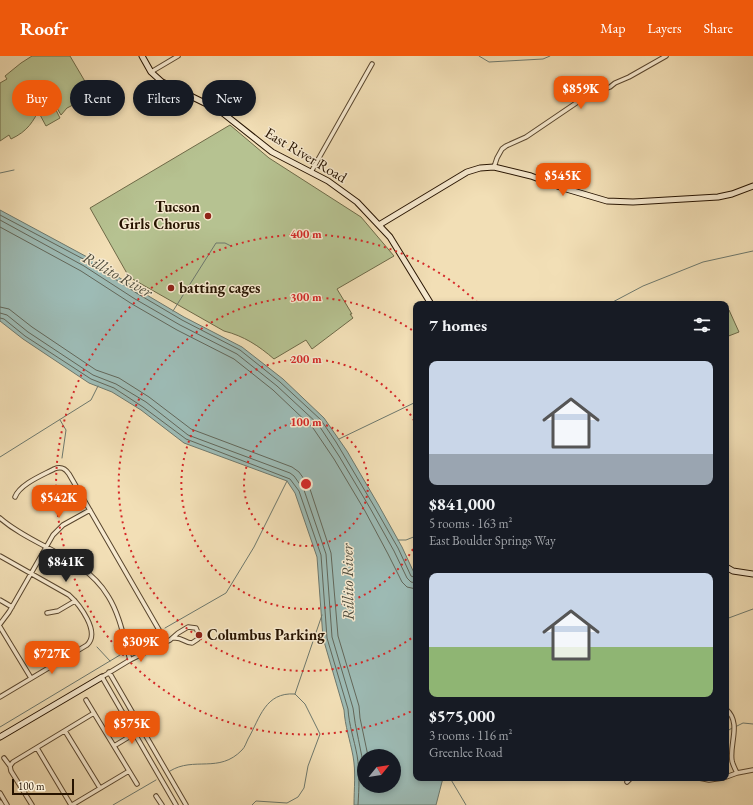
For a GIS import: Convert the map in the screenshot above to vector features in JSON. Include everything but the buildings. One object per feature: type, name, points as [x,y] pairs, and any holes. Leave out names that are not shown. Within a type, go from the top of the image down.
[{"type":"street","name":"East River Road","points":[[142,56],[151,72],[162,82],[219,110],[272,152],[328,181],[357,202],[395,244],[429,301]]},
{"type":"street","points":[[151,72],[178,56]]},
{"type":"street","points":[[494,167],[497,158],[506,146],[526,137],[585,97],[606,89],[615,82],[629,77],[666,56]]},
{"type":"street","points":[[311,172],[372,64]]},
{"type":"street","points":[[379,225],[467,172],[480,168],[494,167],[530,176],[606,201],[633,202],[718,197],[732,194],[753,186]]},
{"type":"street","points":[[15,497],[18,491],[24,486],[54,469],[62,468],[69,474],[166,642]]},
{"type":"street","points":[[0,624],[12,607],[53,535],[60,528],[90,510]]},
{"type":"street","points":[[0,518],[16,530],[85,570],[95,579],[104,590],[116,613],[130,660]]},
{"type":"street","points":[[0,556],[61,590],[75,601],[86,618],[92,633],[92,640],[87,645],[0,697]]},
{"type":"street","points":[[729,569],[733,571],[753,574]]},
{"type":"street","points":[[0,600],[12,607]]},
{"type":"street","points":[[47,613],[58,611],[75,601]]},
{"type":"street","points":[[0,737],[130,660],[174,638],[178,633],[190,626],[196,628],[199,635],[198,639],[192,643],[180,638],[174,638]]},
{"type":"street","points":[[0,628],[31,678]]},
{"type":"street","points":[[109,672],[186,805]]},
{"type":"street","points":[[102,677],[176,805]]},
{"type":"street","points":[[86,700],[137,784]]},
{"type":"street","points":[[10,766],[13,762],[94,713]]},
{"type":"street","points":[[729,714],[735,728],[732,761],[737,773]]},
{"type":"street","points":[[114,746],[142,729]]},
{"type":"street","points":[[65,730],[100,788]]},
{"type":"street","points":[[37,748],[71,805],[129,771]]},
{"type":"street","points":[[4,758],[31,804],[26,805]]},
{"type":"street","points":[[729,776],[753,770]]},
{"type":"street","points":[[0,793],[7,805]]},
{"type":"street","points":[[156,796],[162,805]]},
{"type":"green space","points":[[32,56],[70,56],[84,80],[70,80],[70,106],[62,114],[62,80],[12,80],[12,116],[35,116],[22,133],[11,139],[9,135],[0,141],[0,83],[7,79],[5,76]]},
{"type":"green space","points":[[41,116],[59,116],[60,118],[46,126]]},
{"type":"green space","points":[[230,125],[269,158],[361,217],[394,256],[337,289],[353,318],[312,349],[306,340],[274,359],[251,342],[224,331],[129,277],[90,208]]},
{"type":"green space","points":[[729,310],[739,332],[729,336]]},
{"type":"water","name":"Rillito River","points":[[0,210],[89,258],[184,317],[242,347],[283,379],[324,418],[347,451],[378,504],[402,547],[413,571],[413,781],[442,781],[436,805],[354,805],[354,762],[345,722],[344,710],[323,638],[317,557],[295,493],[287,481],[184,443],[141,410],[112,392],[89,383],[23,339],[0,321]]},
{"type":"waterway","points":[[479,56],[489,62],[543,59],[550,56]]},
{"type":"waterway","points":[[0,173],[14,170]]},
{"type":"waterway","points":[[173,311],[216,243],[225,243],[231,246]]},
{"type":"waterway","points":[[615,301],[643,286],[703,262],[753,251]]},
{"type":"waterway","points":[[0,457],[91,400],[98,386]]},
{"type":"waterway","points":[[339,439],[413,403]]},
{"type":"waterway","points":[[60,420],[66,430],[62,458]]},
{"type":"waterway","points":[[165,628],[226,593],[254,547],[287,481]]},
{"type":"waterway","points":[[398,540],[406,540],[413,537]]},
{"type":"waterway","points":[[729,618],[753,609]]},
{"type":"waterway","points":[[295,694],[322,615]]},
{"type":"waterway","points":[[134,647],[154,634]]},
{"type":"waterway","points":[[97,647],[110,661]]},
{"type":"waterway","points":[[0,727],[120,655]]},
{"type":"waterway","points":[[170,771],[179,767],[215,763],[233,757],[244,748],[260,715],[270,702],[285,694],[295,694],[305,704],[320,734],[308,766],[304,788],[298,797],[287,803],[256,801],[252,805]]},
{"type":"waterway","points":[[735,727],[743,723],[753,724]]},
{"type":"waterway","points":[[113,805],[156,780]]},
{"type":"waterway","points":[[452,781],[466,805]]},
{"type":"place","name":"Tucson Girls Chorus","points":[[208,216]]},
{"type":"place","name":"batting cages","points":[[171,288]]},
{"type":"place","name":"Columbus Parking","points":[[199,635]]}]
